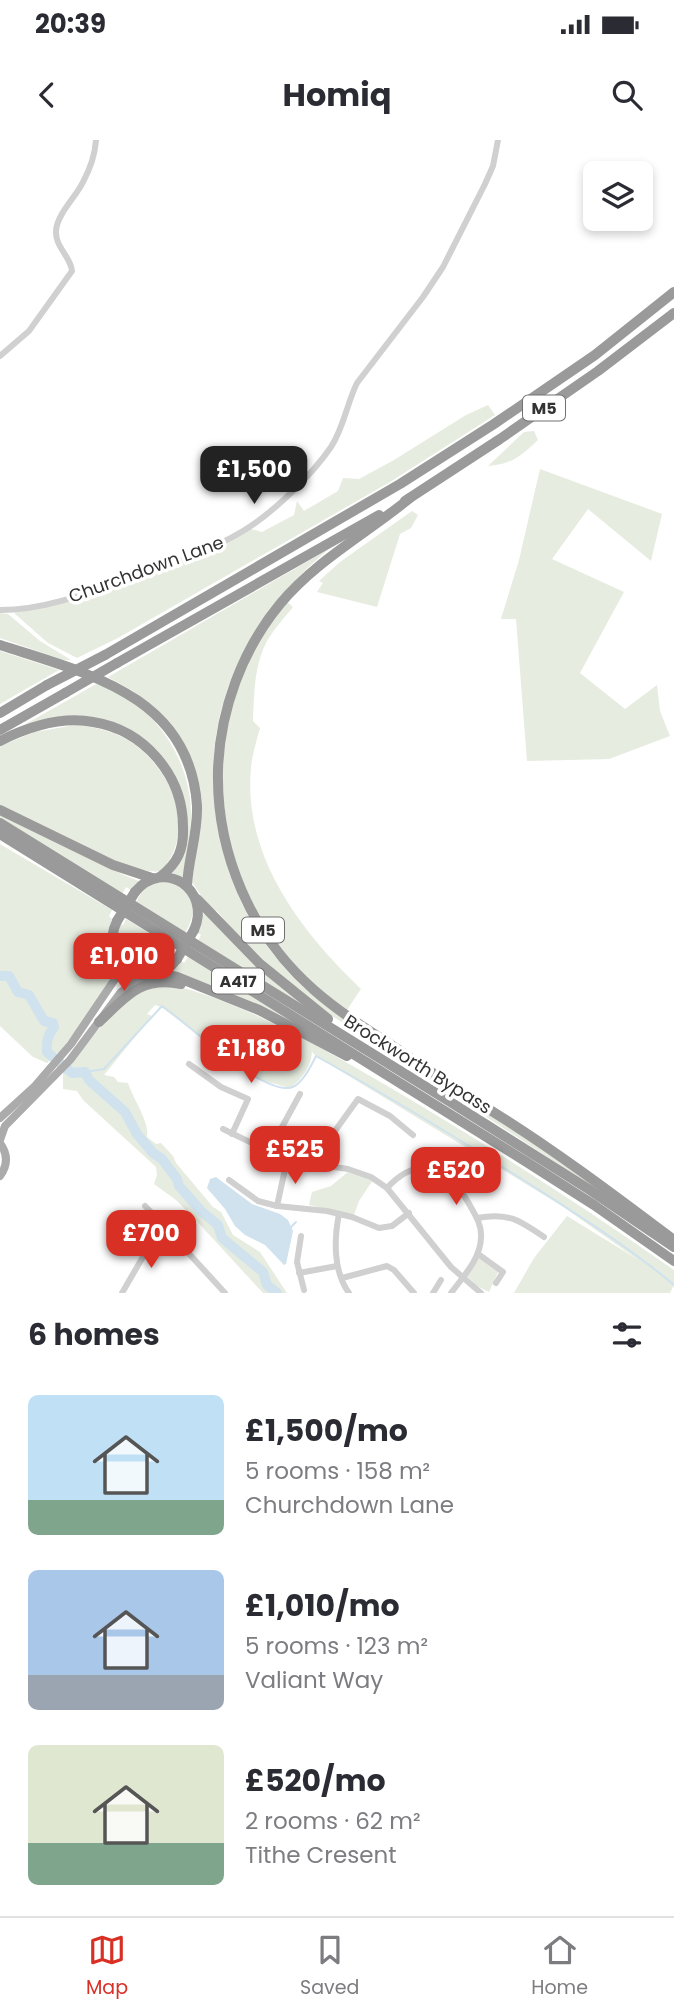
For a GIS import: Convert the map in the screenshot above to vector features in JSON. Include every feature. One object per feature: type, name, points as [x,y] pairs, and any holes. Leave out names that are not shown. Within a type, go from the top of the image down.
[{"type":"highway","name":"M5","points":[[0,713],[105,655],[424,469],[595,355],[674,292]]},
{"type":"highway","name":"M5","points":[[674,313],[598,371],[331,554],[307,575],[273,613],[247,655],[228,706],[219,759],[220,816],[233,870],[261,928],[289,966],[312,989],[375,1034],[542,1144],[674,1240]]},
{"type":"highway","name":"M5","points":[[0,730],[308,553],[410,498]]},
{"type":"highway","points":[[0,645],[105,680],[151,710],[163,723],[181,750],[195,789],[197,823],[187,886]]},
{"type":"highway","points":[[0,741],[41,725],[78,720],[112,726],[142,743],[161,762],[170,776],[182,813],[182,849],[176,862],[135,892],[117,921],[112,939],[118,958],[129,970],[177,977],[278,1019],[445,1112]]},
{"type":"highway","points":[[0,810],[113,865],[175,880],[187,886],[260,964],[296,996],[452,1103]]},
{"type":"highway","name":"Brockworth Bypass","points":[[0,823],[452,1103],[590,1190],[674,1247]]},
{"type":"highway","name":"Brockworth Bypass","points":[[0,836],[594,1205],[674,1261]]},
{"type":"highway","points":[[154,975],[167,969],[177,959],[194,930],[198,915],[197,899]]},
{"type":"highway","points":[[99,1023],[133,990],[155,982],[179,983],[219,994]]},
{"type":"main road","points":[[0,1118],[34,1087],[64,1052],[112,984],[118,971],[118,958]]},
{"type":"main road","points":[[0,1176],[6,1165],[0,1141],[5,1126],[70,1060],[121,992],[137,980],[154,975]]},
{"type":"street","points":[[0,356],[29,331],[72,271],[71,264],[57,240],[56,230],[83,182],[95,154],[96,140]]},
{"type":"street","name":"Churchdown Lane","points":[[0,610],[22,609],[80,595],[158,569],[226,541],[245,530],[283,499],[331,447],[338,436],[357,383],[443,267],[493,166],[498,140]]},
{"type":"street","points":[[189,1064],[221,1087],[248,1099],[232,1134]]},
{"type":"street","points":[[269,1151],[300,1094]]},
{"type":"street","points":[[323,1166],[332,1135],[358,1099],[390,1116],[412,1135]]},
{"type":"street","points":[[223,1129],[287,1160],[369,1176],[387,1188],[462,1278],[481,1293]]},
{"type":"street","points":[[277,1206],[287,1160]]},
{"type":"street","points":[[387,1188],[408,1171],[421,1167],[431,1168],[452,1178],[477,1218],[481,1236],[478,1254],[451,1293]]},
{"type":"street","points":[[229,1181],[258,1201],[277,1206],[339,1213],[385,1228],[409,1213]]},
{"type":"street","points":[[145,1206],[225,1293]]},
{"type":"street","points":[[339,1213],[337,1266],[349,1293]]},
{"type":"street","points":[[477,1218],[503,1215],[519,1220],[544,1237]]},
{"type":"street","points":[[122,1293],[155,1237],[165,1230]]},
{"type":"street","points":[[301,1236],[297,1262],[303,1290]]},
{"type":"street","points":[[478,1254],[503,1272],[496,1283]]},
{"type":"street","points":[[299,1273],[337,1266]]},
{"type":"street","points":[[342,1278],[387,1266],[394,1270],[414,1293]]},
{"type":"street","points":[[433,1293],[441,1280]]},
{"type":"shaded area","points":[[488,405],[495,415],[390,482],[118,638],[77,658],[48,643],[14,613],[94,594],[251,529],[262,532],[294,515],[297,501],[304,511],[338,491],[343,478],[359,479],[466,415]]},
{"type":"shaded area","points":[[534,431],[538,440],[521,455],[504,463],[488,466],[524,432]]},
{"type":"shaded area","points":[[540,469],[662,514],[651,561],[588,509],[552,559],[624,592],[580,673],[625,709],[657,685],[660,711],[670,736],[609,759],[527,761],[516,619],[501,619],[519,560]]},
{"type":"shaded area","points":[[412,511],[418,515],[411,528],[400,534],[377,607],[317,592],[323,583],[319,581],[340,562]]},
{"type":"shaded area","points":[[329,549],[285,591],[267,615],[236,667],[226,695],[218,724],[214,755],[214,788],[223,853],[234,884],[247,914],[265,942],[285,968],[309,992],[348,1021],[488,1112],[601,1192],[317,1006],[264,961],[217,911],[212,912],[192,882],[199,800],[160,715],[133,691],[108,677]]},
{"type":"shaded area","points":[[287,602],[293,607],[266,643],[255,681],[253,721],[260,728],[252,760],[250,794],[264,857],[278,887],[316,941],[361,989],[347,1010],[306,976],[273,938],[248,895],[232,848],[224,800],[224,750],[234,700],[253,650]]},
{"type":"shaded area","points":[[0,613],[8,614],[40,641],[71,660],[63,660],[0,638]]},
{"type":"shaded area","points":[[0,651],[59,670],[0,704]]},
{"type":"shaded area","points":[[98,683],[135,703],[151,717],[175,752],[184,771],[191,813],[183,878],[171,872],[185,837],[164,762],[97,720],[15,730]]},
{"type":"shaded area","points":[[75,725],[101,729],[126,739],[142,750],[166,781],[174,799],[178,837],[172,855],[161,871],[146,871],[127,866],[0,806],[0,746],[35,732]]},
{"type":"shaded area","points":[[0,814],[139,881],[131,890],[126,887],[122,894],[0,819]]},
{"type":"shaded area","points":[[0,844],[112,910],[108,936],[114,972],[98,1001],[58,1053],[47,1063],[33,1057],[0,1026]]},
{"type":"shaded area","points":[[169,882],[185,892],[192,903],[192,917],[185,933],[136,902],[148,886]]},
{"type":"shaded area","points":[[204,911],[318,1015],[198,941]]},
{"type":"shaded area","points":[[126,919],[175,949],[165,966],[158,970],[142,970],[121,954],[116,944],[117,935],[119,924],[123,925]]},
{"type":"shaded area","points":[[188,957],[305,1029],[170,971],[180,960],[184,963]]},
{"type":"shaded area","points":[[173,985],[228,1003],[282,1027],[384,1084],[494,1151],[674,1270],[674,1285],[670,1293],[514,1293],[534,1258],[567,1216],[637,1259],[562,1206],[312,1052],[305,1072],[290,1088],[257,1079],[155,1005],[147,1014],[152,1016],[104,1075],[114,1077],[118,1082],[128,1083],[144,1118],[147,1137],[156,1144],[161,1143],[173,1156],[213,1207],[221,1212],[233,1235],[260,1252],[287,1293],[263,1293],[176,1200],[154,1184],[156,1167],[83,1100],[77,1091],[63,1089],[63,1072],[120,1004],[147,986]]},
{"type":"shaded area","points":[[348,1172],[373,1180],[359,1201],[354,1215],[309,1205],[312,1192],[331,1186]]},
{"type":"shaded area","points":[[477,1257],[498,1272],[489,1292],[477,1286],[466,1275]]},
{"type":"water","points":[[216,1177],[252,1204],[280,1214],[288,1220],[293,1231],[286,1264],[265,1245],[245,1235],[235,1226],[207,1188],[210,1179]]},
{"type":"waterway","points":[[0,976],[9,976],[18,992],[29,995],[44,1021],[53,1023],[54,1027],[47,1041],[47,1052],[72,1073],[85,1072],[89,1080],[125,1112],[137,1134],[153,1153],[162,1159],[179,1186],[201,1211],[218,1225],[222,1238],[263,1272],[267,1285],[277,1293]]},
{"type":"waterway","points":[[85,1072],[104,1069],[162,1006],[242,1068],[275,1086],[289,1088],[298,1084],[316,1056],[547,1195],[621,1244],[674,1285]]},
{"type":"waterway","points":[[291,1227],[296,1222]]}]
